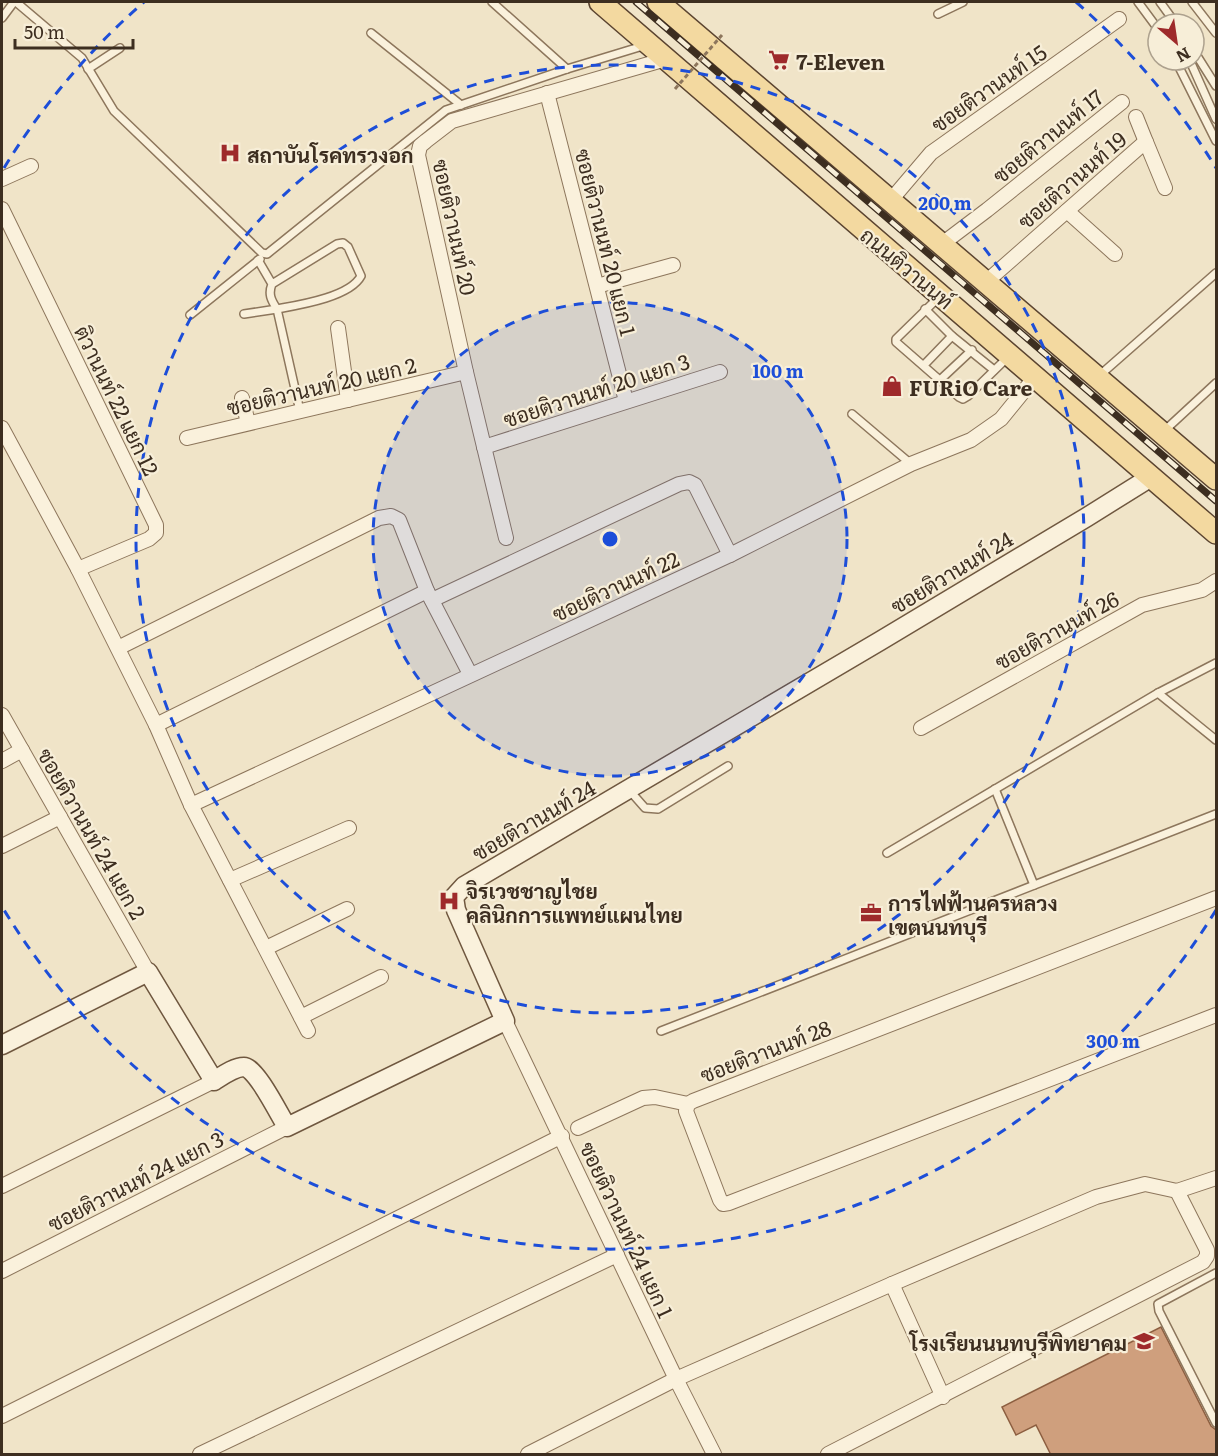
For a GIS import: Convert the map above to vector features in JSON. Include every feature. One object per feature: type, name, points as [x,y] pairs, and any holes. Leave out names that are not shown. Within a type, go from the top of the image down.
[{"type":"main road","name":"ถนนติวานนท์","points":[[600,2],[1216,533]]},
{"type":"main road","name":"ถนนติวานนท์","points":[[658,2],[1216,479]]},
{"type":"street","name":"ซอยติวานนท์ 15","points":[[891,200],[932,153],[1119,19]]},
{"type":"street","name":"ซอยติวานนท์ 20","points":[[506,538],[466,372],[418,155],[420,146],[452,121],[666,59]]},
{"type":"street","name":"ซอยติวานนท์ 20 แยก 1","points":[[548,93],[626,401]]},
{"type":"street","name":"ซอยติวานนท์ 17","points":[[942,244],[1122,102]]},
{"type":"street","points":[[1136,117],[1146,142]]},
{"type":"street","name":"ซอยติวานนท์ 19","points":[[986,282],[1146,142],[1165,188]]},
{"type":"street","points":[[2,179],[31,166]]},
{"type":"street","name":"ติวานนท์ 22 แยก 12","points":[[2,209],[156,525],[156,532],[149,539],[78,569]]},
{"type":"street","points":[[1067,211],[1115,254]]},
{"type":"street","points":[[597,286],[674,265]]},
{"type":"street","points":[[338,328],[348,400]]},
{"type":"street","name":"ซอยติวานนท์ 20 แยก 2","points":[[187,438],[466,372]]},
{"type":"street","name":"ซอยติวานนท์ 20 แยก 3","points":[[484,447],[720,372]]},
{"type":"street","name":"ซอยติวานนท์ 22","points":[[191,805],[730,555],[911,464],[971,441],[1001,418],[1036,376]]},
{"type":"street","points":[[242,398],[248,423]]},
{"type":"street","points":[[2,428],[78,569],[156,725],[191,805],[308,1031]]},
{"type":"street","name":"ซอยติวานนท์ 24","points":[[505,1021],[456,910],[454,897],[464,886],[1151,477]]},
{"type":"street","points":[[156,725],[430,596],[679,484],[689,482],[695,485],[730,555]]},
{"type":"street","points":[[118,648],[379,518],[391,516],[399,520],[430,596],[470,674]]},
{"type":"street","name":"ซอยติวานนท์ 26","points":[[921,728],[1142,605],[1202,590],[1216,581]]},
{"type":"street","name":"ซอยติวานนท์ 24 แยก 2","points":[[2,715],[148,972]]},
{"type":"street","points":[[2,761],[22,750]]},
{"type":"street","points":[[2,846],[60,817]]},
{"type":"street","points":[[230,880],[349,828]]},
{"type":"street","name":"ซอยติวานนท์ 28","points":[[1216,898],[704,1096],[688,1104],[686,1111],[720,1200],[723,1204],[729,1203],[1216,1015]]},
{"type":"street","points":[[266,948],[347,909]]},
{"type":"street","points":[[2,1045],[148,972],[214,1081]]},
{"type":"street","points":[[301,1017],[381,977]]},
{"type":"street","points":[[2,1186],[237,1068],[251,1069],[287,1127],[505,1021]]},
{"type":"street","name":"ซอยติวานนท์ 24 แยก 1","points":[[505,1021],[714,1455]]},
{"type":"street","points":[[578,1128],[643,1098],[655,1097],[688,1104]]},
{"type":"street","name":"ซอยติวานนท์ 24 แยก 3","points":[[2,1271],[287,1127]]},
{"type":"street","points":[[2,1416],[562,1136]]},
{"type":"street","points":[[528,1455],[676,1379],[1096,1197],[1145,1184],[1177,1191],[1216,1178]]},
{"type":"street","points":[[828,1455],[1203,1262],[1207,1256],[1207,1250],[1177,1191]]},
{"type":"street","points":[[200,1455],[617,1255]]},
{"type":"street","points":[[892,1284],[943,1397]]},
{"type":"lane","points":[[2,18],[15,2],[82,58],[114,111],[262,253],[267,254]]},
{"type":"lane","points":[[492,2],[567,69]]},
{"type":"lane","points":[[938,14],[963,2]]},
{"type":"lane","points":[[1192,2],[1216,33]]},
{"type":"lane","points":[[370,33],[461,105]]},
{"type":"lane","points":[[189,315],[446,110],[649,44]]},
{"type":"lane","points":[[88,69],[120,48]]},
{"type":"lane","points":[[1206,70],[1216,86]]},
{"type":"lane","points":[[1182,72],[1216,141]]},
{"type":"lane","points":[[1195,72],[1216,119]]},
{"type":"lane","points":[[244,314],[276,309],[323,299],[352,287],[360,276],[348,247],[343,243],[337,244],[272,284],[271,299],[276,309],[300,411]]},
{"type":"lane","points":[[258,260],[272,284]]},
{"type":"lane","points":[[1098,376],[1216,273]]},
{"type":"lane","points":[[940,295],[896,341],[959,397],[963,399],[968,396],[1010,354]]},
{"type":"lane","points":[[925,309],[952,336],[994,370]]},
{"type":"lane","points":[[924,365],[952,336]]},
{"type":"lane","points":[[940,380],[972,351]]},
{"type":"lane","points":[[1163,433],[1216,383]]},
{"type":"lane","points":[[852,414],[911,464]]},
{"type":"lane","points":[[887,854],[1158,693],[1216,663]]},
{"type":"lane","points":[[1158,693],[1216,740]]},
{"type":"lane","points":[[628,789],[645,808],[658,809],[728,766]]},
{"type":"lane","points":[[995,789],[1034,885]]},
{"type":"lane","points":[[661,1031],[1216,814]]},
{"type":"lane","points":[[1216,1273],[1159,1302],[1158,1306],[1216,1423]]},
{"type":"path","points":[[675,89],[722,35]]},
{"type":"building","points":[[1161,1327],[1211,1426],[1216,1430],[1216,1455],[1051,1455],[1036,1425],[1016,1435],[1002,1407]]},
{"type":"railway","points":[[636,2],[1216,501]]},
{"type":"place","name":"7-Eleven","points":[[779,60]]},
{"type":"place","name":"สถาบันโรคทรวงอก","points":[[230,153]]},
{"type":"place","name":"FURiO Care","points":[[892,386]]},
{"type":"place","name":"จิรเวชชาญไชย คลินิกการแพทย์แผนไทย","points":[[449,901]]},
{"type":"place","name":"การไฟฟ้านครหลวง เขตนนทบุรี","points":[[871,913]]},
{"type":"place","name":"โรงเรียนนนทบุรีพิทยาคม","points":[[1144,1341]]}]
